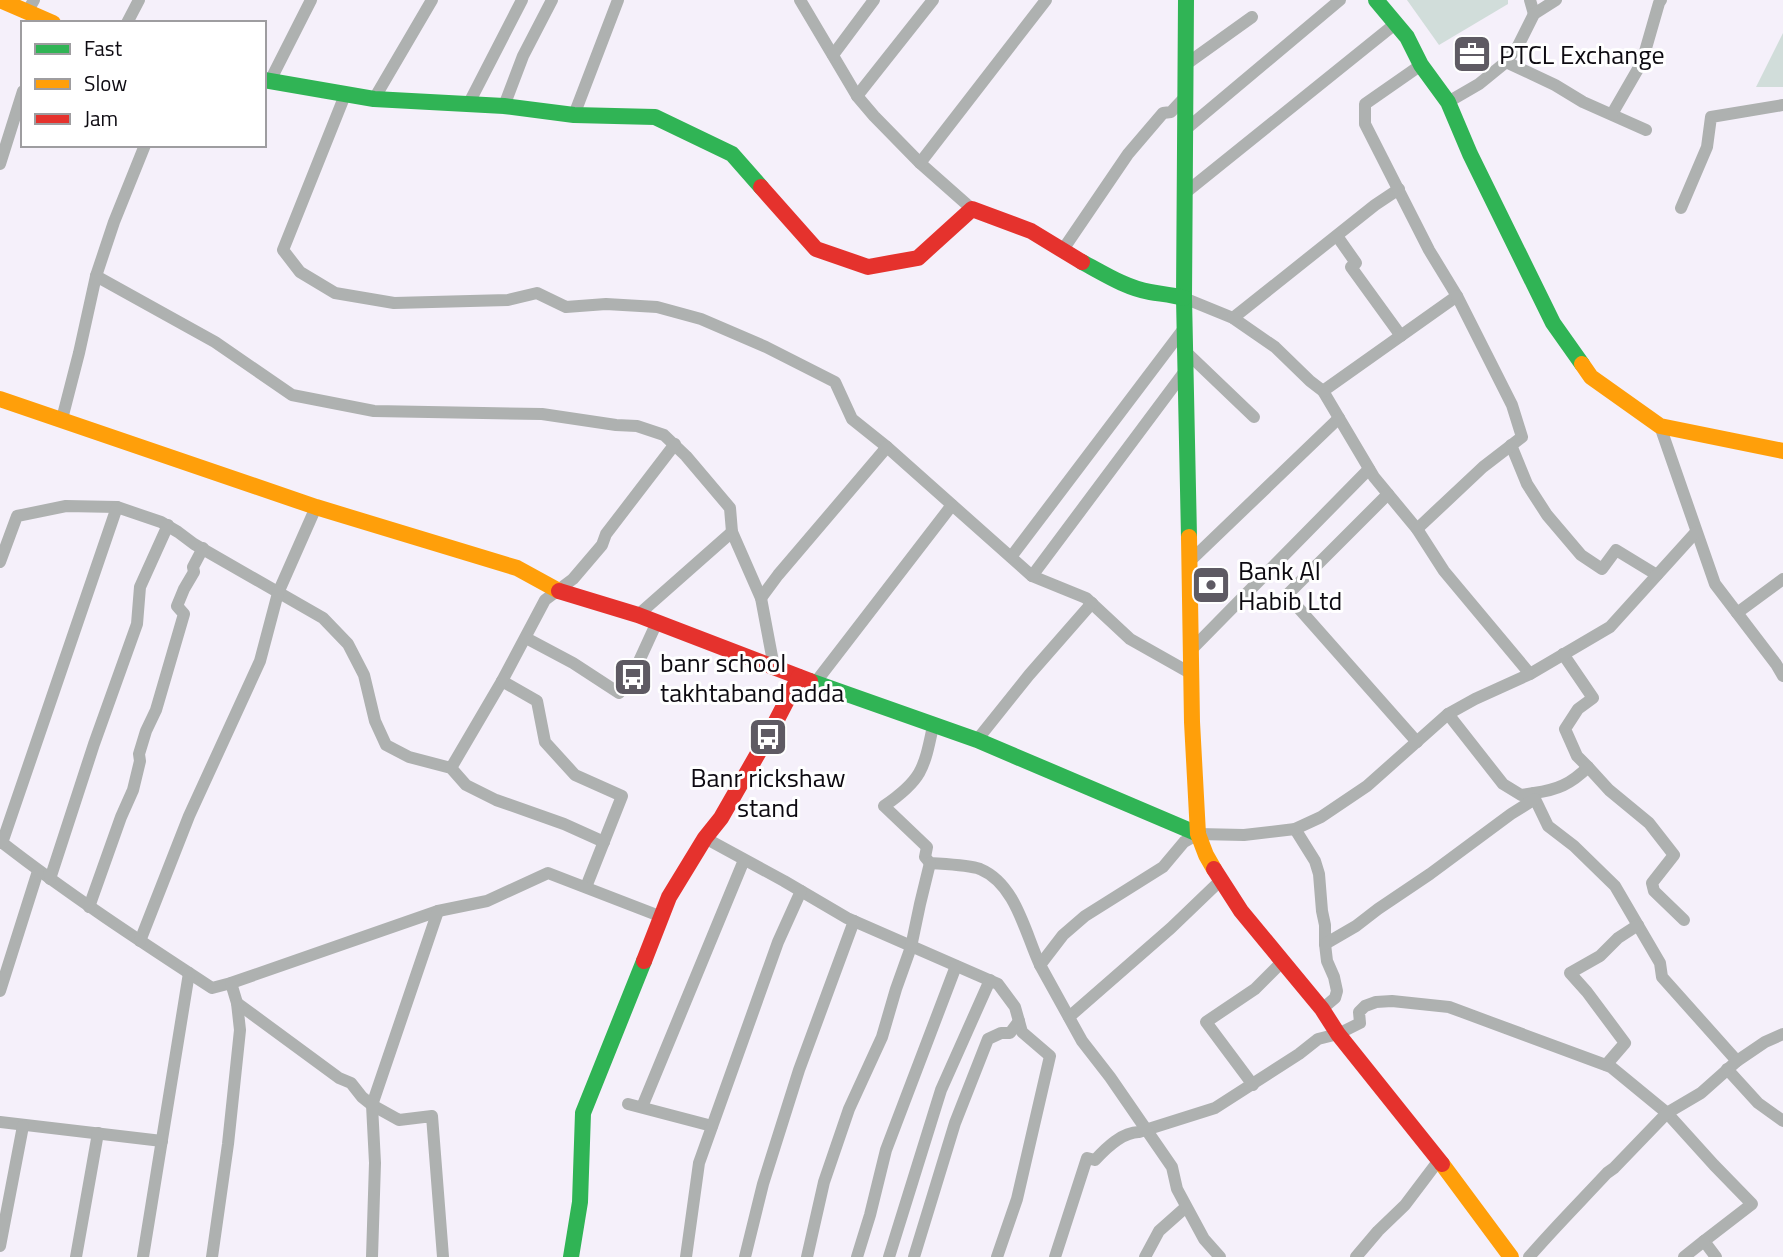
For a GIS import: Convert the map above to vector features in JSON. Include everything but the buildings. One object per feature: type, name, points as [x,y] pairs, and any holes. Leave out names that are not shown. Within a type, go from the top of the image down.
[{"type":"main road","points":[[0,0],[31,6],[46,21]]},
{"type":"main road","points":[[1186,0],[1185,371],[1192,722],[1198,834],[1206,855],[1241,911],[1322,1009],[1338,1034],[1439,1160],[1511,1257]]},
{"type":"main road","points":[[1376,0],[1406,37],[1421,65],[1448,102],[1470,154],[1553,323],[1591,377],[1660,426],[1783,450]]},
{"type":"main road","points":[[267,80],[374,99],[505,106],[574,115],[656,117],[732,154],[816,249],[868,267],[918,258],[972,209],[1031,231],[1118,281],[1149,292],[1184,298]]},
{"type":"main road","points":[[0,399],[316,507],[517,568],[557,590],[638,615],[807,680],[977,740],[1198,834]]},
{"type":"main road","points":[[571,1257],[580,1202],[583,1113],[669,897],[727,807],[772,729],[807,680]]},
{"type":"street","points":[[128,21],[139,0]]},
{"type":"street","points":[[267,80],[311,0]]},
{"type":"street","points":[[374,99],[432,0]]},
{"type":"street","points":[[468,106],[522,0]]},
{"type":"street","points":[[505,106],[523,56],[552,0]]},
{"type":"street","points":[[574,115],[618,0]]},
{"type":"street","points":[[833,55],[874,0]]},
{"type":"street","points":[[857,96],[933,0]]},
{"type":"street","points":[[920,163],[1046,0]]},
{"type":"street","points":[[1185,130],[1340,0]]},
{"type":"street","points":[[1531,0],[1534,15]]},
{"type":"street","points":[[1448,102],[1479,84],[1506,62],[1518,46],[1534,15],[1556,0]]},
{"type":"street","points":[[1612,114],[1642,62],[1661,0]]},
{"type":"street","points":[[802,1],[857,96],[920,163],[972,209]]},
{"type":"street","points":[[1185,65],[1252,17]]},
{"type":"street","points":[[1185,193],[1395,24]]},
{"type":"street","points":[[1506,62],[1555,85],[1583,102],[1646,130]]},
{"type":"street","points":[[1417,529],[1483,467],[1522,437],[1512,405],[1365,124],[1365,104],[1421,65]]},
{"type":"street","points":[[345,95],[282,250],[300,272],[335,293],[394,303],[509,300],[537,293],[566,307],[606,304],[657,307],[701,319],[766,347],[835,383],[852,418],[1032,576],[1086,598],[1130,639],[1192,674]]},
{"type":"street","points":[[0,164],[21,96]]},
{"type":"street","points":[[1062,251],[1128,154],[1163,113],[1171,112],[1185,97]]},
{"type":"street","points":[[1681,208],[1707,147],[1711,117],[1783,105]]},
{"type":"street","points":[[62,419],[96,276],[144,147]]},
{"type":"street","points":[[1233,318],[1399,189]]},
{"type":"street","points":[[1337,236],[1356,264],[1351,267],[1401,336]]},
{"type":"street","points":[[96,276],[215,342],[292,395],[374,411],[541,414],[637,426],[664,435],[675,444],[730,508],[732,532],[761,598],[774,667]]},
{"type":"street","points":[[1323,391],[1457,296]]},
{"type":"street","points":[[1184,298],[1233,318],[1275,347],[1323,391],[1369,469],[1417,529],[1444,571],[1530,674]]},
{"type":"street","points":[[1011,557],[1185,327]]},
{"type":"street","points":[[1185,351],[1254,416]]},
{"type":"street","points":[[1032,576],[1185,371]]},
{"type":"street","points":[[1189,562],[1339,418]]},
{"type":"street","points":[[1660,426],[1715,584],[1783,676]]},
{"type":"street","points":[[451,768],[545,600],[573,579],[602,545],[606,534],[675,444]]},
{"type":"street","points":[[1511,445],[1527,484],[1547,515],[1581,555],[1602,569],[1616,551],[1657,575]]},
{"type":"street","points":[[761,598],[887,447]]},
{"type":"street","points":[[1191,650],[1369,469]]},
{"type":"street","points":[[1388,494],[1287,595],[1417,742]]},
{"type":"street","points":[[807,680],[953,505]]},
{"type":"street","points":[[0,562],[17,516],[66,506],[117,507],[168,525],[194,544],[323,618],[348,644],[365,675],[375,722],[386,745],[409,757],[451,768],[466,785],[496,800],[564,824],[604,842]]},
{"type":"street","points":[[117,507],[1,842],[38,871],[212,988],[438,911],[487,901],[548,873],[662,918]]},
{"type":"street","points":[[140,941],[189,816],[260,660],[278,593],[316,507]]},
{"type":"street","points":[[0,520],[13,527]]},
{"type":"street","points":[[50,879],[102,720],[137,624],[140,586],[168,525]]},
{"type":"street","points":[[638,615],[732,532]]},
{"type":"street","points":[[1040,965],[1063,935],[1085,916],[1163,867],[1184,842],[1198,834],[1244,835],[1295,829],[1321,817],[1367,786],[1448,715],[1475,699],[1530,674],[1610,627],[1696,532]]},
{"type":"street","points":[[89,906],[133,790],[140,761],[139,754],[175,650],[184,614],[177,606],[203,548]]},
{"type":"street","points":[[1737,613],[1783,579]]},
{"type":"street","points":[[977,740],[1028,675],[1092,603]]},
{"type":"street","points":[[526,638],[573,663],[619,693],[635,670],[657,622]]},
{"type":"street","points":[[1563,654],[1593,698],[1578,709],[1564,729],[1577,755],[1609,790],[1649,823],[1674,855],[1652,883],[1654,891],[1684,920]]},
{"type":"street","points":[[502,681],[537,701],[545,742],[575,775],[622,796],[586,887]]},
{"type":"street","points":[[1448,715],[1503,783],[1521,794],[1534,796]]},
{"type":"street","points":[[933,726],[926,761],[915,782],[884,806],[927,847],[925,857],[930,863],[979,869],[1000,882],[1017,907],[1040,965],[1082,1041],[1171,1167],[1177,1189],[1203,1240],[1219,1256]]},
{"type":"street","points":[[1325,944],[1356,926],[1430,874],[1534,796],[1554,790],[1578,777],[1588,767]]},
{"type":"street","points":[[1534,796],[1548,826],[1574,846],[1615,886],[1660,963],[1662,977],[1759,1103],[1783,1121]]},
{"type":"street","points":[[1295,829],[1315,862],[1319,874],[1327,961],[1334,977],[1336,991],[1335,998],[1322,1009]]},
{"type":"street","points":[[705,838],[854,921],[998,984],[1015,1007],[1022,1032],[1050,1056],[1017,1199],[997,1257]]},
{"type":"street","points":[[642,1107],[744,860]]},
{"type":"street","points":[[807,1257],[824,1182],[849,1109],[882,1037],[911,947],[930,863]]},
{"type":"street","points":[[0,991],[38,871]]},
{"type":"street","points":[[1069,1017],[1222,880]]},
{"type":"street","points":[[686,1257],[699,1163],[778,942],[801,891]]},
{"type":"street","points":[[372,1257],[375,1163],[372,1105],[438,911]]},
{"type":"street","points":[[745,1257],[763,1184],[799,1070],[854,921]]},
{"type":"street","points":[[1606,1065],[1625,1043],[1570,973],[1600,956],[1618,938],[1638,925]]},
{"type":"street","points":[[1253,1085],[1206,1023],[1255,989],[1282,962]]},
{"type":"street","points":[[857,1257],[886,1150],[956,966]]},
{"type":"street","points":[[143,1257],[189,973]]},
{"type":"street","points":[[889,1257],[942,1090],[990,980]]},
{"type":"street","points":[[212,1257],[240,1030],[237,1003],[231,983]]},
{"type":"street","points":[[1055,1257],[1087,1158],[1095,1160],[1104,1150],[1130,1132],[1139,1132],[1215,1108],[1318,1040],[1360,1023],[1359,1012],[1365,1006],[1392,1001],[1449,1007],[1611,1067],[1667,1113],[1752,1205],[1684,1257]]},
{"type":"street","points":[[237,1003],[339,1078],[351,1083],[372,1105],[399,1120],[432,1116],[443,1257]]},
{"type":"street","points":[[914,1257],[955,1123],[988,1039],[1010,1032],[1019,1021]]},
{"type":"street","points":[[1529,1257],[1667,1113],[1701,1093],[1732,1065],[1765,1042],[1783,1034]]},
{"type":"street","points":[[628,1104],[712,1126]]},
{"type":"street","points":[[0,1122],[162,1141]]},
{"type":"street","points":[[0,1246],[23,1126]]},
{"type":"street","points":[[76,1257],[98,1133]]},
{"type":"street","points":[[1356,1257],[1405,1205],[1439,1160]]},
{"type":"street","points":[[1145,1257],[1159,1231],[1186,1207]]},
{"type":"street","points":[[1704,1241],[1716,1257]]},
{"type":"shaded area","points":[[1407,0],[1508,0],[1508,4],[1439,45]]},
{"type":"shaded area","points":[[1783,33],[1783,87],[1756,87]]},
{"type":"traffic: fast","points":[[1186,0],[1184,298],[1189,537]]},
{"type":"traffic: fast","points":[[1376,0],[1407,37],[1421,65],[1448,102],[1470,154],[1553,323],[1582,364]]},
{"type":"traffic: fast","points":[[266,80],[374,99],[504,106],[574,115],[655,117],[732,154],[761,187]]},
{"type":"traffic: fast","points":[[1082,262],[1132,287],[1184,298]]},
{"type":"traffic: fast","points":[[810,681],[977,740],[1198,834]]},
{"type":"traffic: fast","points":[[571,1257],[580,1202],[583,1113],[644,961]]},
{"type":"traffic: slow","points":[[0,0],[48,21]]},
{"type":"traffic: slow","points":[[1582,364],[1591,377],[1660,426],[1783,451]]},
{"type":"traffic: slow","points":[[0,399],[316,507],[517,568],[559,591]]},
{"type":"traffic: slow","points":[[1189,537],[1192,722],[1198,834],[1214,869]]},
{"type":"traffic: slow","points":[[1442,1164],[1511,1257]]},
{"type":"traffic: jam","points":[[761,187],[816,249],[868,267],[918,258],[972,209],[1031,231],[1082,262]]},
{"type":"traffic: jam","points":[[559,591],[638,615],[810,681]]},
{"type":"traffic: jam","points":[[644,961],[669,897],[705,838],[721,818],[799,677]]},
{"type":"traffic: jam","points":[[1214,869],[1241,911],[1322,1009],[1338,1034],[1442,1164]]},
{"type":"place","name":"PTCL Exchange","points":[[1472,54]]},
{"type":"place","name":"Bank Al Habib Ltd","points":[[1211,585]]},
{"type":"place","name":"banr school takhtaband adda","points":[[633,677]]},
{"type":"place","name":"Banr rickshaw stand","points":[[768,737]]}]
